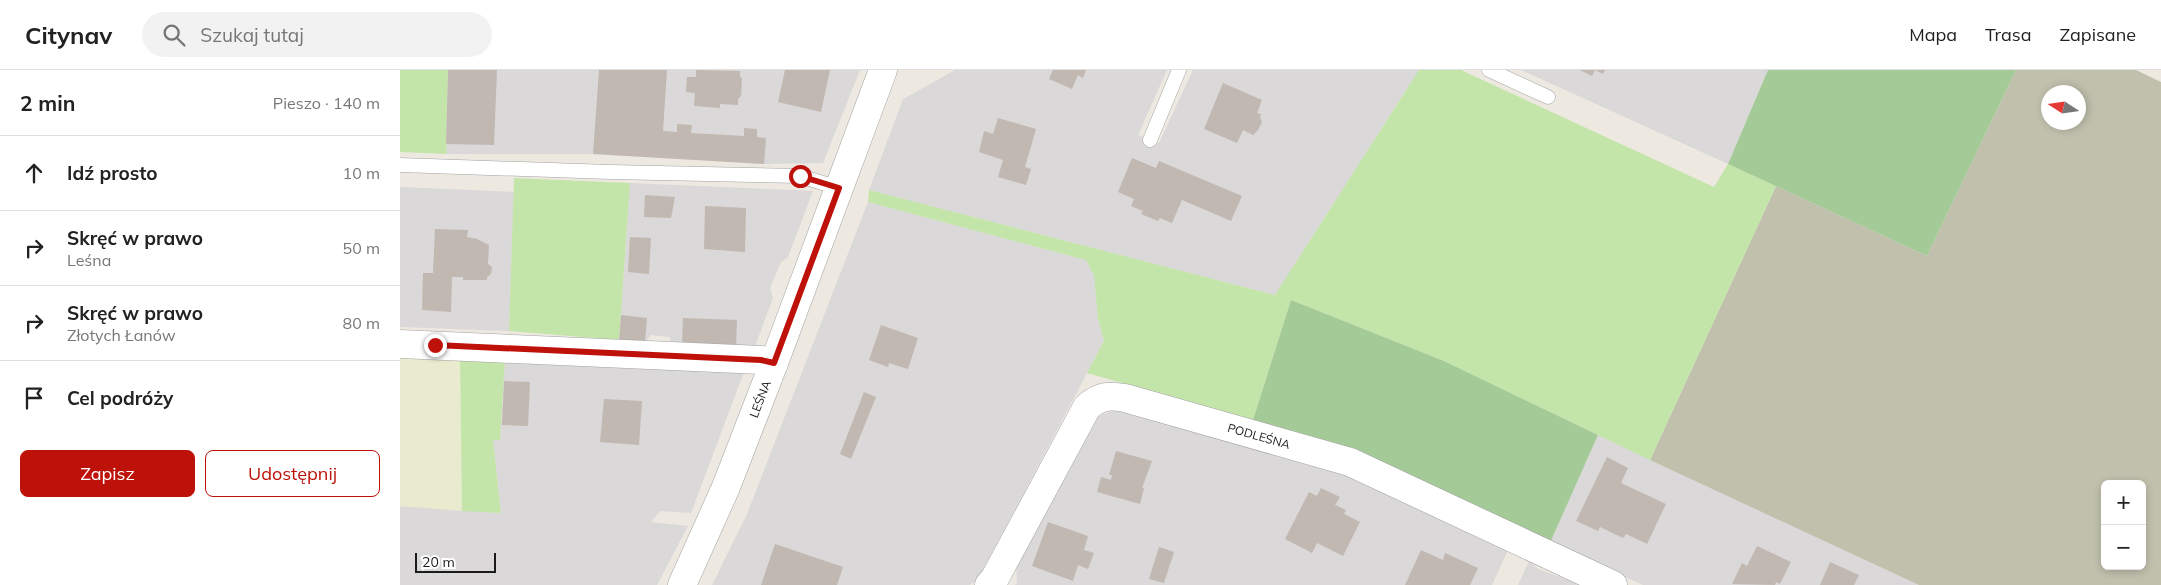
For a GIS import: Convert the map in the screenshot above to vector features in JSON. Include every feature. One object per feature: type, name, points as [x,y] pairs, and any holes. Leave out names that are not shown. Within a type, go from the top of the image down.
[{"type":"street","name":"LEŚNA","points":[[682,585],[726,487],[883,70]]},
{"type":"street","points":[[400,344],[761,360],[774,363]]},
{"type":"street","name":"PODLEŚNA","points":[[989,585],[995,578],[1087,407],[1095,400],[1106,395],[1125,398],[1350,462],[1613,585]]},
{"type":"lane","points":[[1150,140],[1179,70]]},
{"type":"lane","points":[[1489,70],[1548,97]]},
{"type":"lane","points":[[400,165],[800,176],[839,188]]},
{"type":"shaded area","points":[[448,70],[860,70],[823,163],[764,164],[593,154],[447,154]]},
{"type":"shaded area","points":[[955,70],[1167,70],[1138,135],[1159,143],[1193,70],[1419,70],[1275,295],[869,190],[903,99]]},
{"type":"shaded area","points":[[1521,70],[1768,70],[1728,164]]},
{"type":"shaded area","points":[[2016,70],[2136,70],[2161,82],[2161,585],[1919,585],[1650,460],[1776,186],[1927,256]]},
{"type":"shaded area","points":[[630,183],[813,191],[788,257],[781,262],[770,288],[773,298],[754,349],[673,344],[669,337],[651,335],[645,342],[619,340]]},
{"type":"shaded area","points":[[400,187],[514,192],[509,331],[400,327]]},
{"type":"shaded area","points":[[868,202],[1086,260],[1094,275],[1098,319],[1104,341],[977,581],[969,585],[712,585],[747,514]]},
{"type":"shaded area","points":[[400,355],[460,357],[462,511],[400,506]]},
{"type":"shaded area","points":[[505,359],[745,369],[691,513],[660,511],[651,522],[688,526],[657,585],[400,585],[400,506],[501,513],[493,440],[500,439]]},
{"type":"shaded area","points":[[1114,410],[1341,473],[1508,550],[1492,585],[1015,585],[1017,583],[1016,560],[1090,420]]},
{"type":"shaded area","points":[[1598,435],[1919,585],[1643,585],[1550,543]]},
{"type":"shaded area","points":[[1529,561],[1538,569],[1582,585],[1518,585]]},
{"type":"green space","points":[[400,70],[448,70],[447,154],[400,152]]},
{"type":"green space","points":[[1419,70],[1461,70],[1714,187],[1728,164],[1776,186],[1650,460],[1444,361],[1291,300],[1253,420],[1087,373],[1104,341],[1098,319],[1094,275],[1086,260],[868,202],[869,190],[1275,295]]},
{"type":"green space","points":[[1768,70],[2016,70],[1927,256],[1728,164]]},
{"type":"green space","points":[[514,178],[630,183],[619,340],[509,331]]},
{"type":"green space","points":[[1291,300],[1444,361],[1598,435],[1550,543],[1346,449],[1253,420]]},
{"type":"green space","points":[[460,357],[505,359],[500,440],[493,440],[501,513],[462,511]]},
{"type":"building","points":[[448,70],[497,70],[494,145],[446,144]]},
{"type":"building","points":[[599,70],[667,70],[663,131],[677,132],[677,124],[692,125],[691,133],[744,136],[744,128],[757,129],[757,137],[766,138],[764,164],[593,154]]},
{"type":"building","points":[[696,70],[740,71],[742,79],[741,96],[738,99],[738,105],[720,104],[720,108],[694,106],[695,93],[686,92],[687,77],[696,77]]},
{"type":"building","points":[[785,70],[830,70],[821,112],[778,102]]},
{"type":"building","points":[[1053,70],[1086,70],[1083,78],[1078,75],[1072,89],[1049,79]]},
{"type":"building","points":[[1580,70],[1595,70],[1592,76]]},
{"type":"building","points":[[1595,70],[1605,70],[1603,74]]},
{"type":"building","points":[[1223,83],[1262,100],[1257,113],[1261,114],[1262,122],[1258,130],[1253,135],[1243,130],[1237,143],[1204,129]]},
{"type":"building","points":[[998,118],[1036,129],[1025,167],[1031,169],[1026,185],[998,177],[1003,160],[979,152],[984,131],[993,134]]},
{"type":"building","points":[[1132,158],[1156,168],[1159,161],[1242,196],[1231,221],[1182,200],[1172,223],[1160,218],[1158,221],[1141,214],[1143,211],[1131,206],[1134,199],[1118,192]]},
{"type":"building","points":[[645,195],[675,197],[671,218],[644,217]]},
{"type":"building","points":[[705,206],[746,208],[745,252],[704,249]]},
{"type":"building","points":[[435,229],[468,230],[467,237],[477,239],[489,245],[488,264],[492,267],[491,274],[487,277],[487,280],[463,280],[463,277],[452,277],[451,312],[422,310],[423,273],[433,273]]},
{"type":"building","points":[[630,237],[651,238],[649,274],[628,272]]},
{"type":"building","points":[[621,315],[647,318],[645,342],[619,340]]},
{"type":"building","points":[[683,318],[737,320],[736,347],[682,345]]},
{"type":"building","points":[[881,325],[918,338],[908,369],[889,363],[888,367],[869,360]]},
{"type":"building","points":[[504,381],[530,382],[528,426],[502,425]]},
{"type":"building","points":[[864,392],[876,397],[851,459],[840,454]]},
{"type":"building","points":[[604,399],[642,401],[639,445],[600,442]]},
{"type":"building","points":[[1116,451],[1152,461],[1142,488],[1144,488],[1140,504],[1097,492],[1101,477],[1111,480],[1112,475],[1109,475]]},
{"type":"building","points":[[1607,457],[1628,468],[1621,483],[1666,504],[1647,544],[1626,534],[1623,538],[1600,527],[1598,531],[1576,521]]},
{"type":"building","points":[[1321,488],[1340,497],[1335,505],[1346,510],[1344,514],[1360,522],[1343,556],[1317,543],[1312,553],[1285,539],[1309,492],[1317,496]]},
{"type":"building","points":[[1048,522],[1088,536],[1084,550],[1094,553],[1088,569],[1078,565],[1073,581],[1032,566]]},
{"type":"building","points":[[775,544],[843,567],[837,585],[761,585]]},
{"type":"building","points":[[1757,546],[1791,562],[1780,584],[1776,582],[1775,585],[1732,584],[1742,563],[1747,566]]},
{"type":"building","points":[[1159,547],[1174,552],[1164,583],[1149,579]]},
{"type":"building","points":[[1421,550],[1443,560],[1445,553],[1478,568],[1470,585],[1405,585]]},
{"type":"building","points":[[1830,562],[1859,575],[1854,585],[1820,585]]},
{"type":"route","points":[[435,345],[761,360],[774,363],[839,188],[825,182],[800,176]]}]
